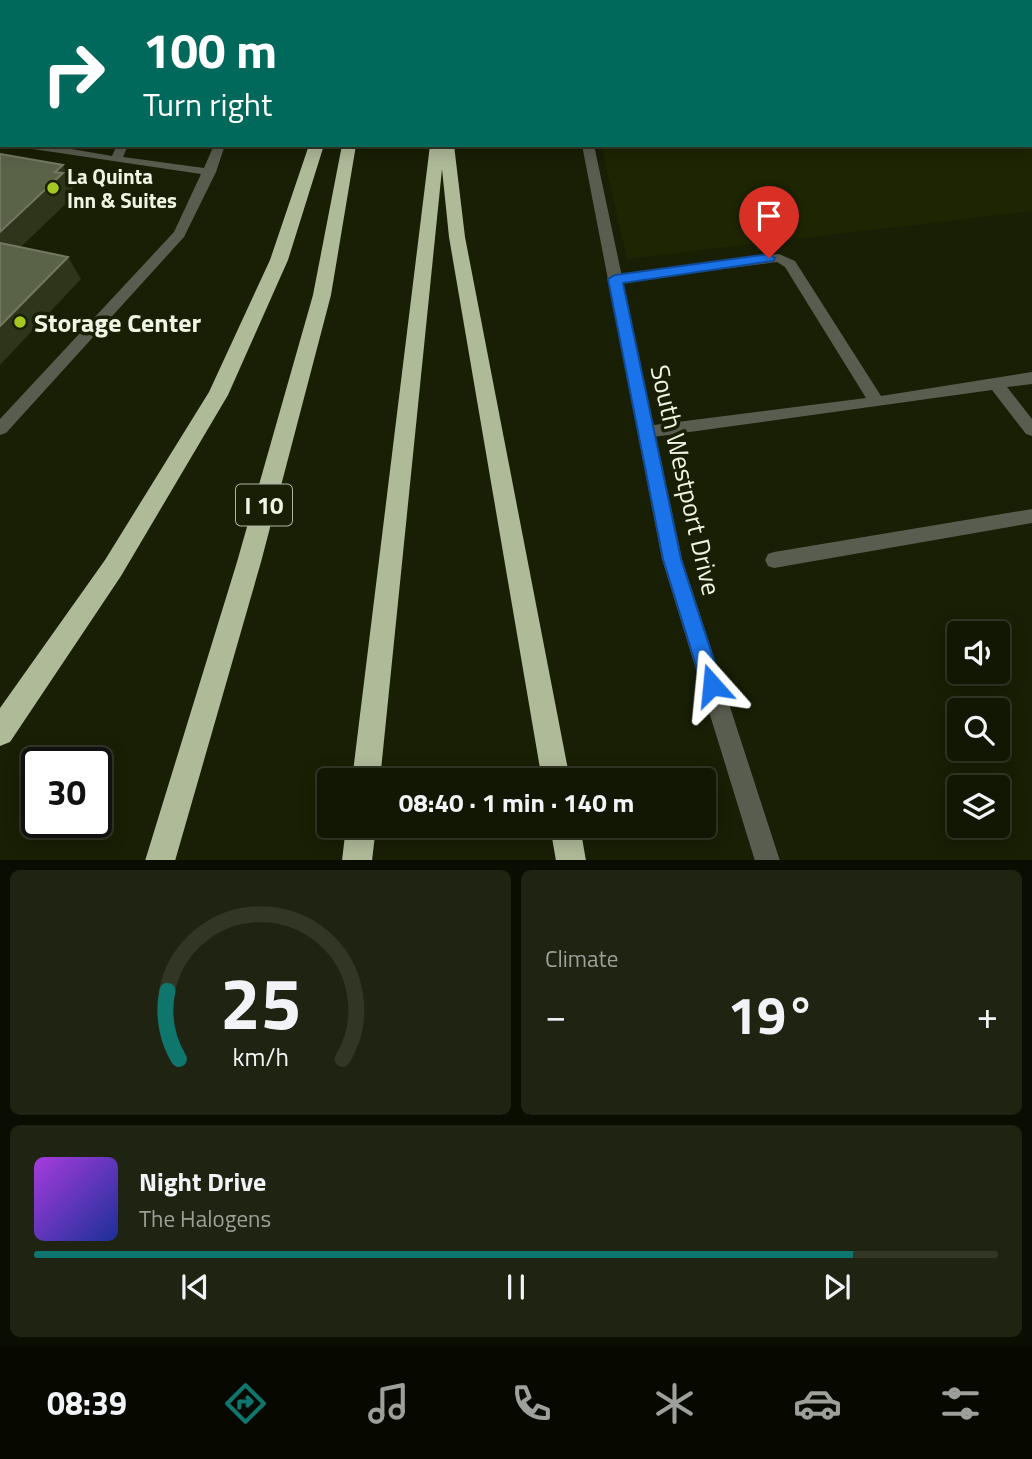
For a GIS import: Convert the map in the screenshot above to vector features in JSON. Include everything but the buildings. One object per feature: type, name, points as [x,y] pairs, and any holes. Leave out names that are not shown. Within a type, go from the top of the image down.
[{"type":"highway","points":[[0,732],[113,568],[218,395],[253,323],[279,260],[316,147]]},
{"type":"highway","name":"I 10","points":[[160,860],[249,562],[322,295],[349,147]]},
{"type":"highway","points":[[367,768],[437,147]]},
{"type":"highway","points":[[447,147],[457,237],[554,768]]},
{"type":"highway","points":[[357,860],[360,838]]},
{"type":"highway","points":[[567,838],[571,860]]},
{"type":"street","name":"South Westport Drive","points":[[587,147],[672,559],[768,860]]},
{"type":"lane","points":[[38,147],[210,172]]},
{"type":"lane","points":[[116,160],[122,147]]},
{"type":"lane","points":[[0,429],[180,234],[219,147]]},
{"type":"lane","points":[[615,279],[779,258],[790,264],[877,402]]},
{"type":"lane","points":[[646,432],[1032,379]]},
{"type":"lane","points":[[996,384],[1032,430]]},
{"type":"lane","points":[[774,560],[1032,516]]},
{"type":"shaded area","points":[[601,147],[1032,147],[1032,211],[627,259]]},
{"type":"place","name":"La Quinta Inn & Suites","points":[[53,188]]},
{"type":"place","name":"Storage Center","points":[[20,322]]},
{"type":"route","points":[[712,685],[672,559],[615,279],[769,258]]}]
